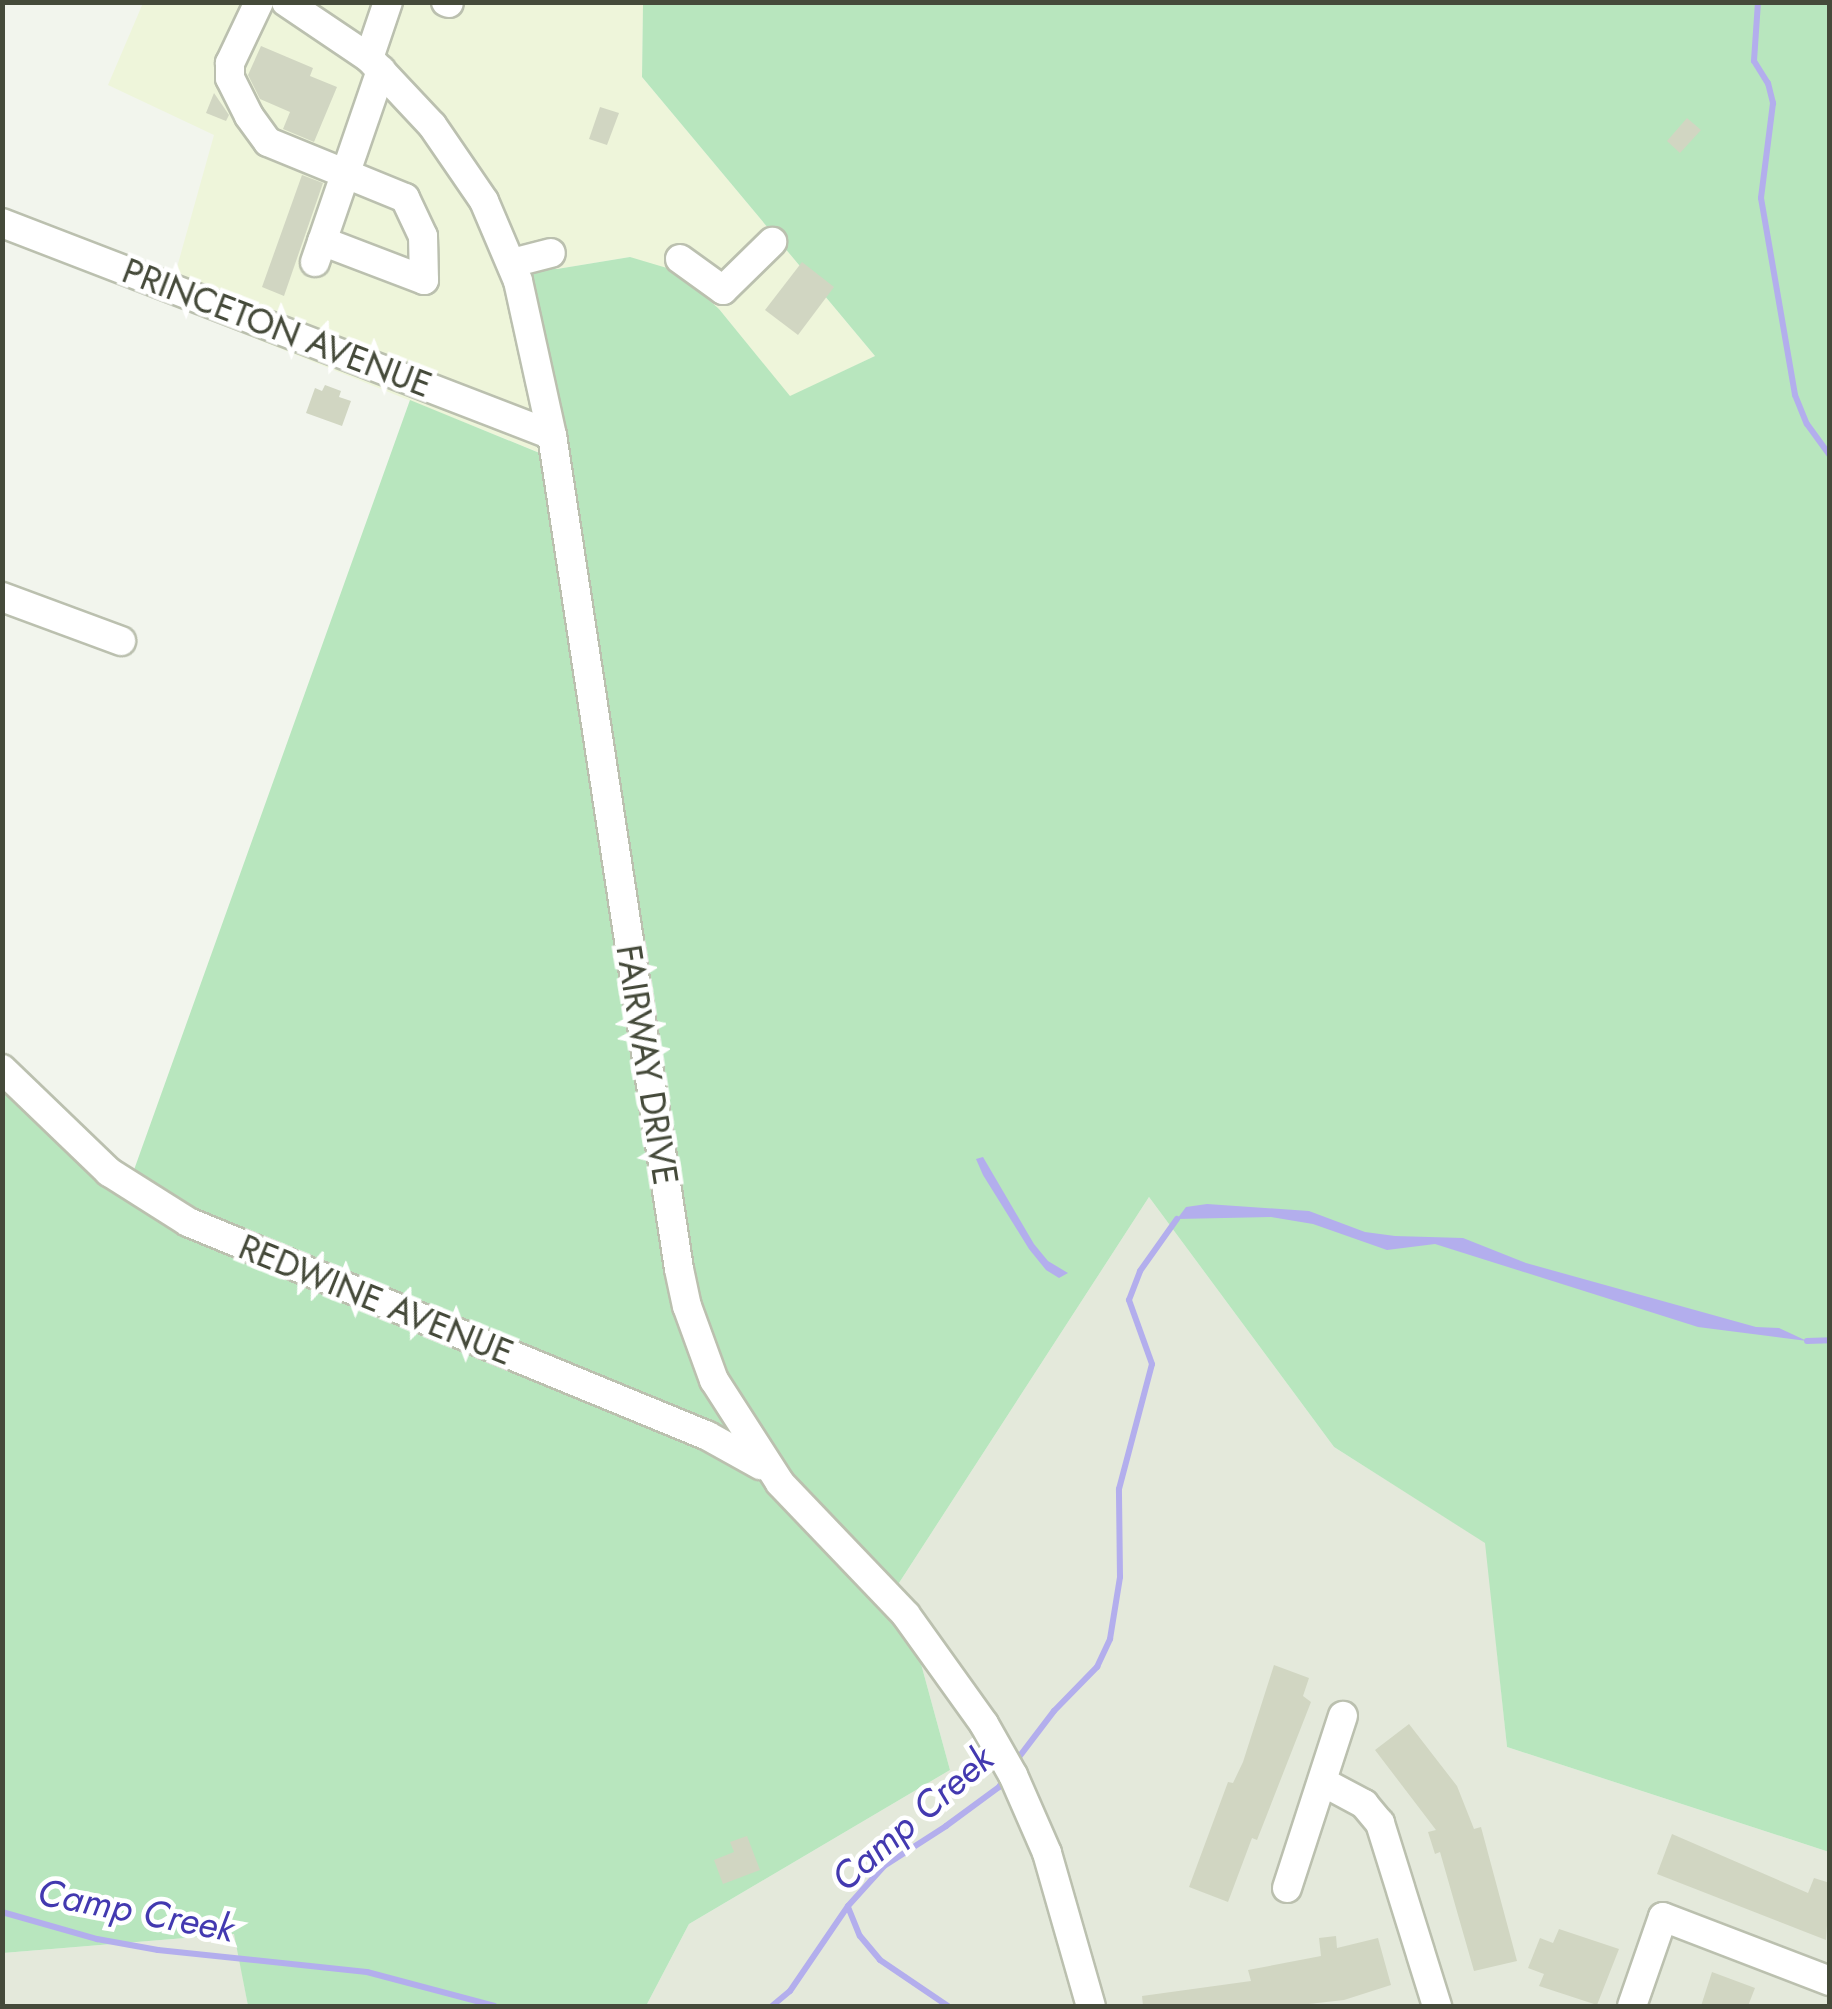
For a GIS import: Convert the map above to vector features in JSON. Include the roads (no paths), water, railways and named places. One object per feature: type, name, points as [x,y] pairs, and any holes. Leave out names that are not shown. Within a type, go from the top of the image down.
[{"type":"street","points":[[259,2],[230,62],[230,78],[242,103],[268,142],[346,172],[406,198],[423,236],[424,280],[318,252],[346,172],[388,2]]},
{"type":"street","name":"FAIRWAY DRIVE","points":[[286,2],[375,64],[458,160],[484,201],[512,262],[530,322],[552,435],[687,1306],[723,1398],[780,1483],[906,1615],[984,1724],[1041,1838],[1091,2006]]},
{"type":"street","name":"PRINCETON AVENUE","points":[[2,223],[552,435]]},
{"type":"street","points":[[685,261],[723,290],[772,242]]},
{"type":"street","points":[[512,262],[551,253]]},
{"type":"street","points":[[2,596],[121,641]]},
{"type":"street","name":"REDWINE AVENUE","points":[[2,1069],[108,1172],[188,1222],[708,1436],[757,1462],[780,1483]]},
{"type":"street","points":[[1287,1888],[1342,1716]]},
{"type":"street","points":[[1323,1782],[1364,1804],[1380,1823],[1437,2006]]},
{"type":"street","points":[[1632,2006],[1663,1918],[1830,1981]]},
{"type":"waterway","points":[[1758,2],[1754,61],[1768,83],[1773,103],[1761,198],[1795,395],[1807,424],[1830,456]]},
{"type":"waterway","name":"Camp Creek","points":[[1016,1761],[1054,1711],[1097,1667],[1110,1639],[1120,1577],[1119,1489],[1152,1364],[1129,1300],[1140,1271],[1177,1219]]},
{"type":"waterway","name":"Camp Creek","points":[[1807,1341],[1830,1340]]},
{"type":"waterway","name":"Camp Creek","points":[[772,2006],[790,1991],[848,1906],[884,1866],[999,1787],[1006,1776]]},
{"type":"waterway","points":[[848,1907],[860,1936],[880,1960],[948,2006]]},
{"type":"waterway","name":"Camp Creek","points":[[2,1912],[97,1939],[158,1950],[367,1972],[495,2006]]}]
